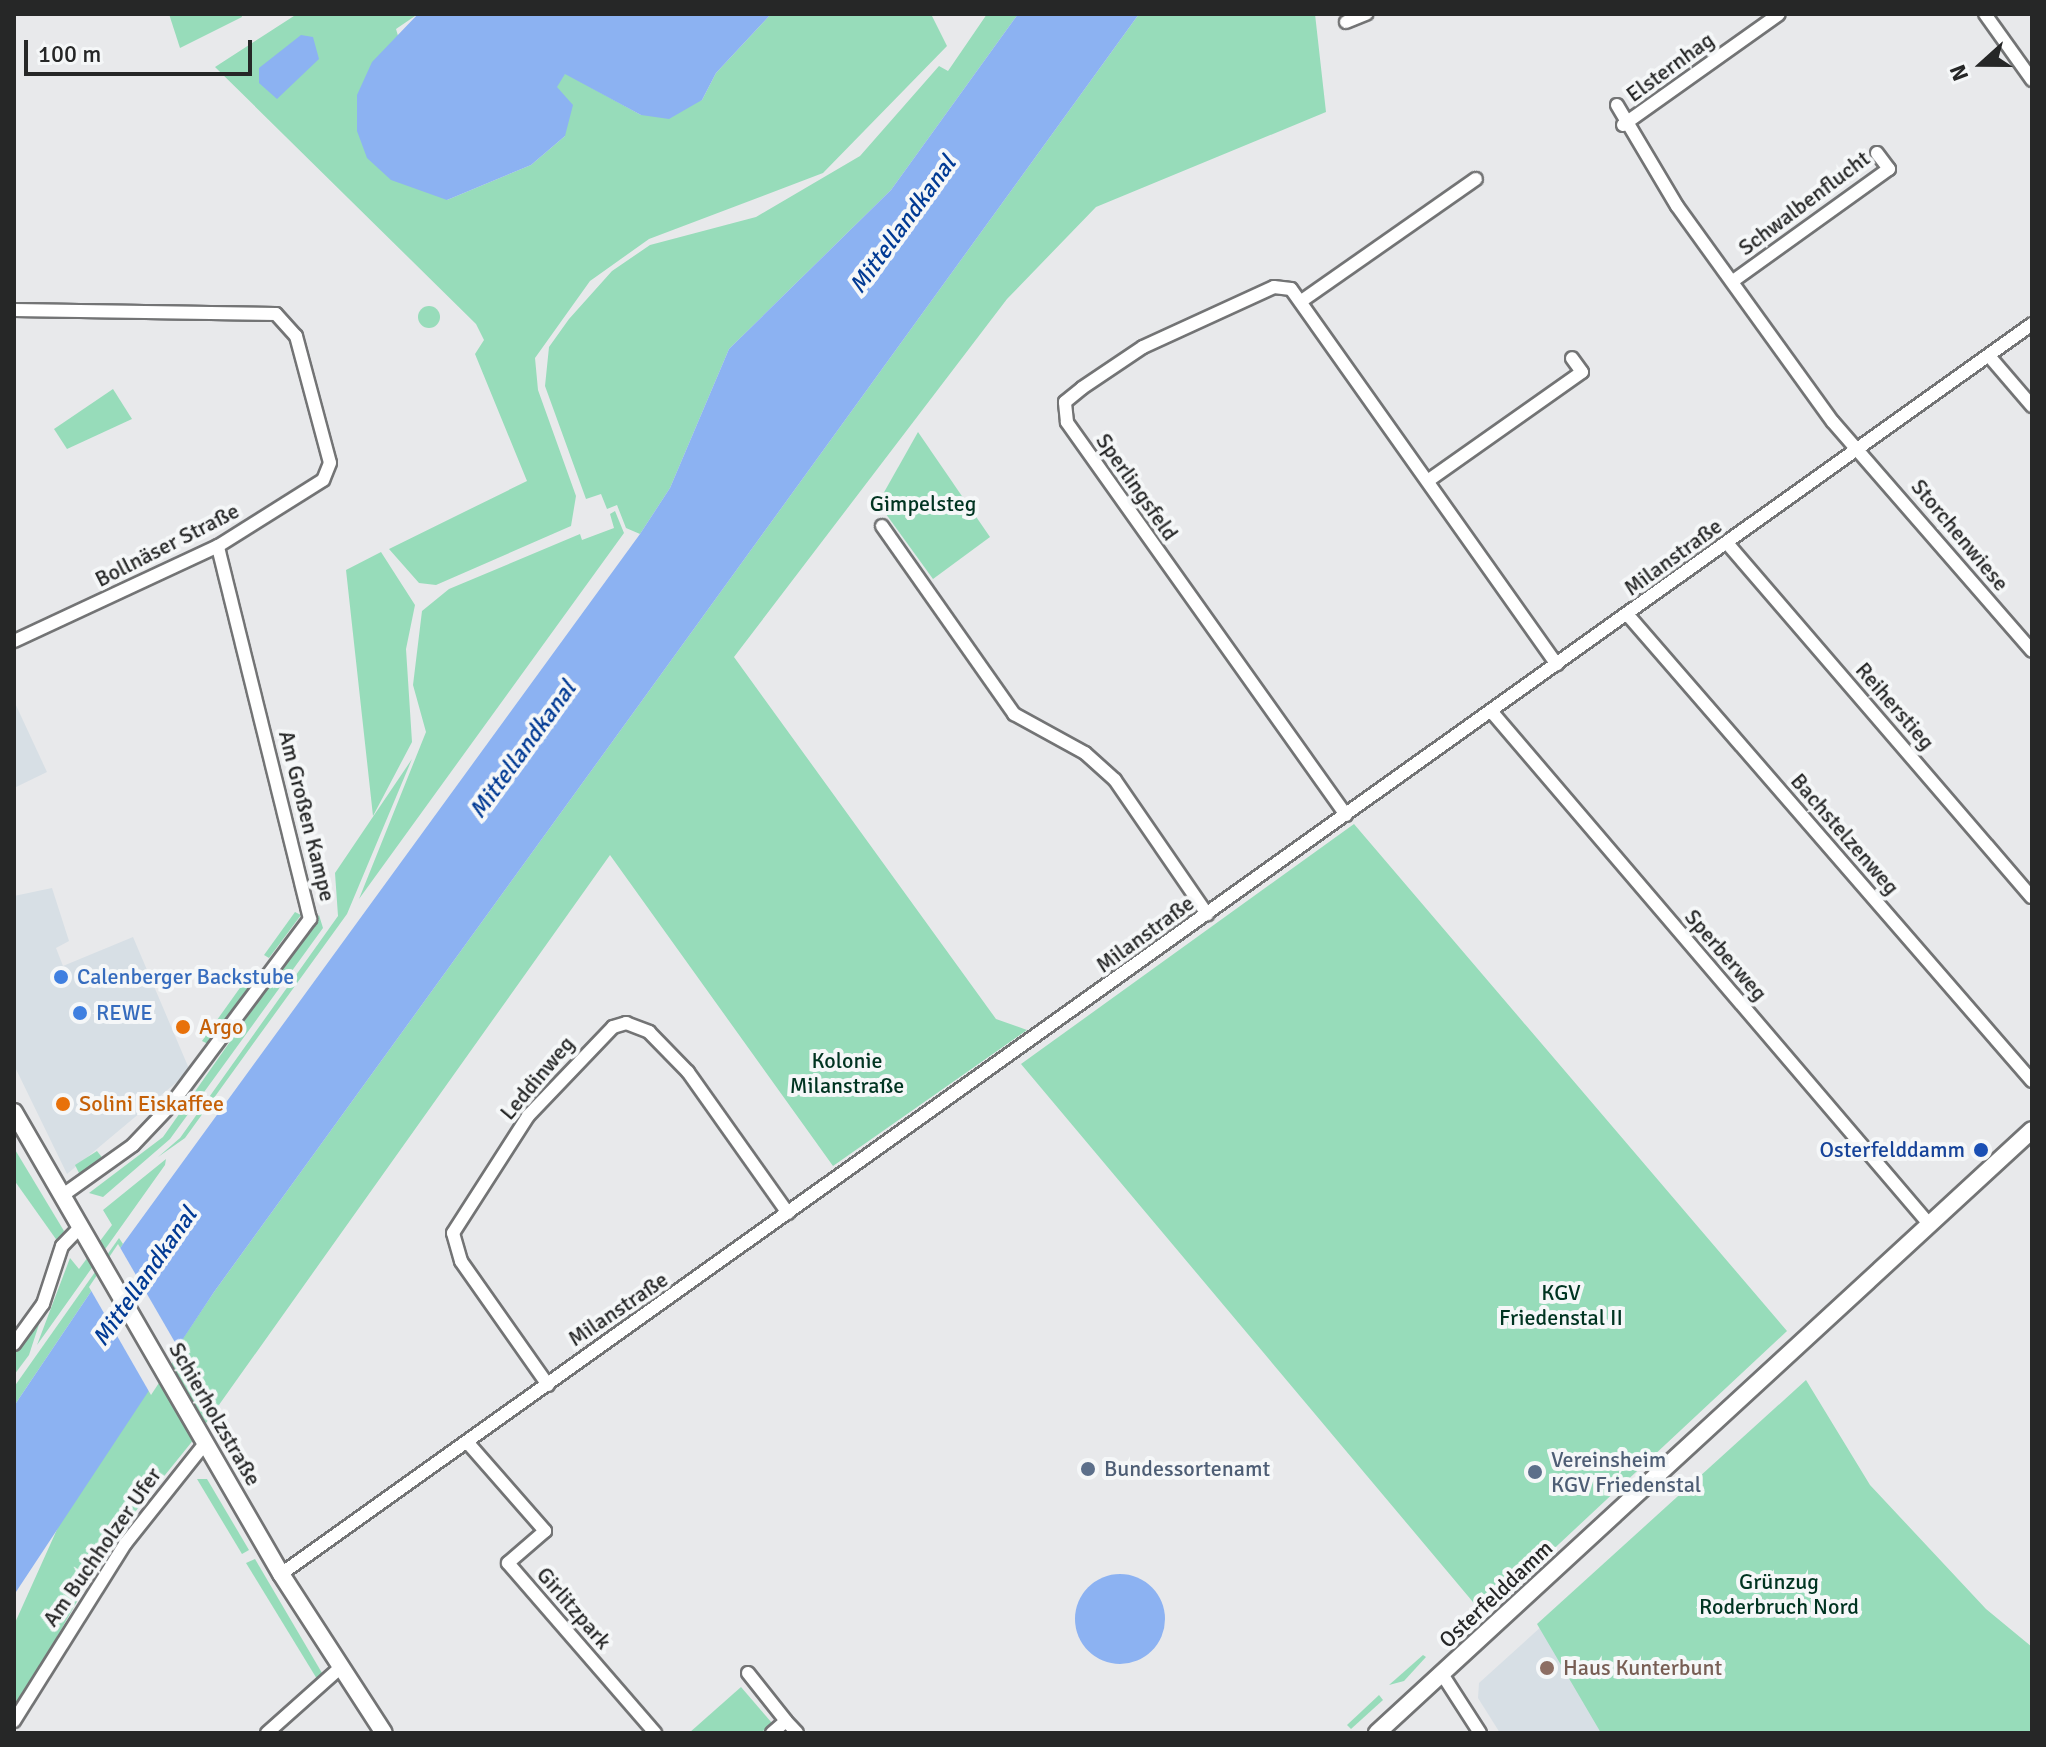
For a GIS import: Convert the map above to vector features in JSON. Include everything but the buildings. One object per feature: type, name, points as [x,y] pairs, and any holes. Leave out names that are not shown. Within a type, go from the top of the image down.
[{"type":"street","points":[[1346,22],[1366,14]]},
{"type":"street","name":"Elsternhag","points":[[1623,125],[1779,14]]},
{"type":"street","points":[[1985,14],[2031,77]]},
{"type":"street","name":"Schwalbenflucht","points":[[1617,105],[1623,125],[1733,281],[1857,446]]},
{"type":"street","name":"Schwalbenflucht","points":[[1733,281],[1889,169],[1877,153]]},
{"type":"street","points":[[1476,179],[1303,300],[1557,664]]},
{"type":"street","name":"Sperlingsfeld","points":[[1303,300],[1285,286],[1274,287],[1143,347],[1065,402],[1067,422],[1346,815]]},
{"type":"street","name":"Bollnäser Straße","points":[[14,310],[265,313],[288,322],[330,447],[329,472],[218,546],[14,641]]},
{"type":"street","name":"Milanstraße","points":[[281,1574],[2032,324]]},
{"type":"street","points":[[1989,356],[2032,406]]},
{"type":"street","points":[[1429,480],[1582,372],[1572,358]]},
{"type":"street","name":"Storchenwiese","points":[[1857,446],[2032,651]]},
{"type":"street","points":[[882,526],[1014,714],[1085,753],[1115,780],[1207,914]]},
{"type":"street","name":"Reiherstieg","points":[[1727,543],[2032,897]]},
{"type":"street","name":"Am Großen Kampe","points":[[63,1195],[133,1145],[170,1106],[310,919],[218,546]]},
{"type":"street","name":"Bachstelzenweg","points":[[1627,614],[2032,1081]]},
{"type":"street","name":"Sperberweg","points":[[1491,711],[1930,1225]]},
{"type":"street","name":"Leddinweg","points":[[548,1385],[461,1261],[453,1233],[528,1116],[613,1027],[649,1032],[688,1072],[788,1213]]},
{"type":"street","name":"Schierholzstraße","points":[[14,1112],[281,1574],[384,1733]]},
{"type":"street","name":"Osterfelddamm","points":[[1377,1733],[2032,1130]]},
{"type":"street","points":[[14,1344],[43,1304],[62,1246],[81,1226]]},
{"type":"street","name":"Am Buchholzer Ufer","points":[[14,1721],[125,1544],[206,1442]]},
{"type":"street","name":"Girlitzpark","points":[[468,1443],[545,1531],[508,1563],[655,1733]]},
{"type":"street","points":[[267,1733],[340,1668]]},
{"type":"street","points":[[748,1673],[797,1733]]},
{"type":"street","points":[[1442,1674],[1480,1733]]},
{"type":"street","points":[[772,1733],[786,1721]]},
{"type":"shaded area","points":[[14,701],[47,772],[14,788]]},
{"type":"shaded area","points":[[52,888],[69,941],[56,948],[63,966],[133,937],[190,1071],[67,1174],[14,1065],[14,896]]},
{"type":"shaded area","name":"Haus Kunterbunt","points":[[1554,1615],[1637,1733],[1500,1733],[1478,1698],[1479,1683]]},
{"type":"green space","points":[[169,14],[241,14],[242,17],[180,48]]},
{"type":"green space","points":[[297,14],[418,14],[396,29],[447,200],[531,165],[565,136],[556,87],[565,73],[641,115],[702,100],[716,73],[771,14],[931,14],[947,46],[823,173],[649,239],[590,281],[535,358],[538,390],[576,496],[571,526],[436,585],[419,583],[389,549],[527,481],[475,354],[484,340],[476,324],[215,67]]},
{"type":"green space","points":[[987,14],[1018,14],[891,190],[729,349],[670,488],[640,534],[626,528],[617,505],[607,509],[601,494],[586,499],[545,386],[549,347],[569,319],[612,271],[650,245],[756,217],[860,156],[939,66],[948,71]]},
{"type":"green space","name":"Kolonie Milanstraße","points":[[1139,14],[1315,14],[1326,112],[1096,207],[1007,299],[734,657],[996,1019],[1027,1030],[833,1166],[610,855],[199,1433],[110,1543],[14,1713],[14,1625],[59,1525],[117,1437],[214,1292]]},
{"type":"green space","points":[[429,306],[437,309],[440,317],[437,325],[429,328],[421,325],[418,317],[421,309]]},
{"type":"green space","points":[[113,389],[132,419],[67,449],[54,429]]},
{"type":"green space","name":"Gimpelsteg","points":[[918,432],[990,537],[933,579],[878,503]]},
{"type":"green space","points":[[615,511],[624,533],[359,899],[426,732],[413,685],[422,611],[449,589],[580,534],[582,540],[614,528],[610,514]]},
{"type":"green space","points":[[381,552],[415,605],[406,649],[412,742],[373,816],[346,570]]},
{"type":"green space","points":[[412,759],[347,914],[185,1138],[158,1157],[180,1138],[338,916],[335,873]]},
{"type":"green space","name":"KGV Friedenstal II","points":[[1354,824],[1787,1331],[1484,1614],[1454,1634],[1450,1629],[1478,1608],[1021,1064]]},
{"type":"green space","points":[[295,912],[301,915],[269,958],[264,955]]},
{"type":"green space","points":[[319,915],[323,928],[170,1139],[103,1197],[89,1193],[163,1137]]},
{"type":"green space","points":[[242,985],[249,988],[208,1044],[202,1041]]},
{"type":"green space","points":[[14,1148],[64,1231],[58,1242],[14,1180]]},
{"type":"green space","points":[[97,1151],[104,1160],[80,1175],[75,1165]]},
{"type":"green space","points":[[166,1159],[165,1165],[37,1345],[70,1258],[79,1269],[112,1225],[103,1210]]},
{"type":"green space","points":[[119,1238],[123,1244],[14,1406],[14,1387]]},
{"type":"green space","points":[[43,1312],[29,1355],[14,1375],[14,1354]]},
{"type":"green space","name":"Grünzug Roderbruch Nord","points":[[1806,1380],[1870,1485],[1986,1609],[2032,1647],[2032,1733],[1601,1733],[1537,1624]]},
{"type":"green space","points":[[197,1479],[207,1479],[249,1550],[242,1554]]},
{"type":"green space","points":[[255,1559],[322,1673],[317,1679],[246,1563]]},
{"type":"green space","points":[[1423,1655],[1426,1657],[1404,1681],[1389,1685]]},
{"type":"green space","points":[[741,1687],[772,1723],[761,1733],[689,1733]]},
{"type":"green space","points":[[1379,1695],[1383,1700],[1351,1729],[1347,1725]]},
{"type":"water","points":[[418,14],[771,14],[716,73],[702,100],[669,119],[641,115],[565,74],[557,87],[573,105],[565,136],[531,165],[447,200],[391,180],[367,158],[357,131],[357,95],[372,62]]},
{"type":"water","name":"Mittellandkanal","points":[[1018,14],[1139,14],[214,1292],[14,1595],[14,1406],[123,1244],[640,534],[670,488],[729,349],[891,190]]},
{"type":"water","points":[[301,35],[313,37],[319,59],[277,99],[259,83],[259,68]]},
{"type":"water","points":[[1120,1574],[1137,1578],[1152,1587],[1161,1602],[1165,1619],[1161,1636],[1152,1651],[1137,1660],[1120,1664],[1103,1660],[1088,1651],[1079,1636],[1075,1619],[1079,1602],[1088,1587],[1103,1578]]},
{"type":"pier","points":[[118,1244],[180,1351],[151,1395],[89,1287]]},
{"type":"place","name":"Calenberger Backstube","points":[[61,977]]},
{"type":"place","name":"REWE","points":[[80,1013]]},
{"type":"place","name":"Argo","points":[[183,1027]]},
{"type":"place","name":"Solini Eiskaffee","points":[[63,1104]]},
{"type":"place","name":"Osterfelddamm","points":[[1981,1150]]},
{"type":"place","name":"Bundessortenamt","points":[[1088,1469]]},
{"type":"place","name":"Vereinsheim KGV Friedenstal","points":[[1535,1472]]},
{"type":"place","name":"Haus Kunterbunt","points":[[1547,1668]]}]
